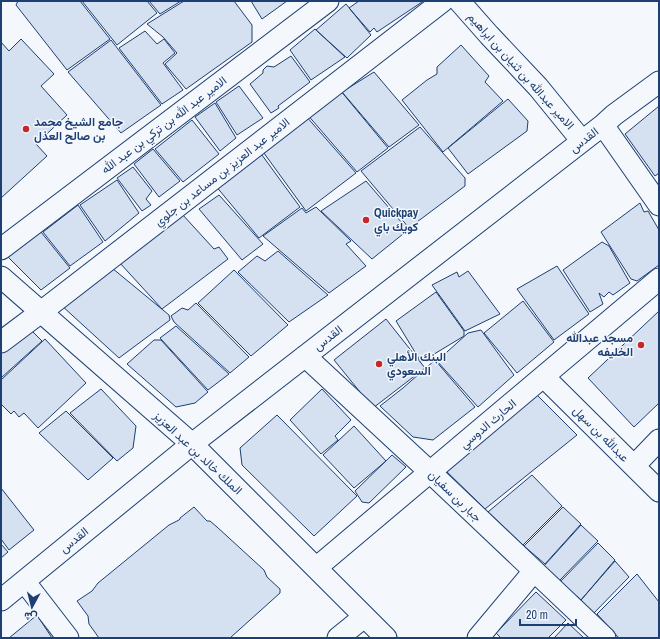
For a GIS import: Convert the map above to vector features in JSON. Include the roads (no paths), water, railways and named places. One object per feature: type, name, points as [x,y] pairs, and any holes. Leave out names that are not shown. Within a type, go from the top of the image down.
[{"type":"street","name":"الامير عبد الله بن تركي بن عبد الله","points":[[1,249],[328,1]]},
{"type":"street","name":"الامير عبد العزيز بن مساعد بن جلوي","points":[[1,342],[442,1]]},
{"type":"street","name":"الامير عبدالله بن ثنيان بن ابراهيم","points":[[459,1],[538,87],[582,141]]},
{"type":"street","name":"القدس","points":[[1,600],[192,444],[614,115],[659,82]]},
{"type":"street","points":[[603,125],[659,205]]},
{"type":"street","name":"الملك خالد بن عبد العزيز","points":[[1,278],[192,444],[386,638]]},
{"type":"street","name":"الحارث الدوسي","points":[[316,568],[659,279]]},
{"type":"street","name":"جبار بن سفيان","points":[[305,356],[605,638]]},
{"type":"street","name":"عبدالله بن سهل","points":[[544,377],[659,491]]},
{"type":"street","points":[[634,466],[659,440]]},
{"type":"street","points":[[478,638],[534,571]]},
{"type":"street","points":[[24,581],[68,638]]},
{"type":"street","points":[[338,638],[364,617]]},
{"type":"place","name":"جامع الشيخ محمد بن صالح العذل","points":[[26,129]]},
{"type":"place","name":"Quickpay كويك باي","points":[[366,220]]},
{"type":"place","name":"مسجد عبدالله الخليفه","points":[[641,345]]},
{"type":"place","name":"البنك الأهلي السعودي","points":[[379,364]]}]
